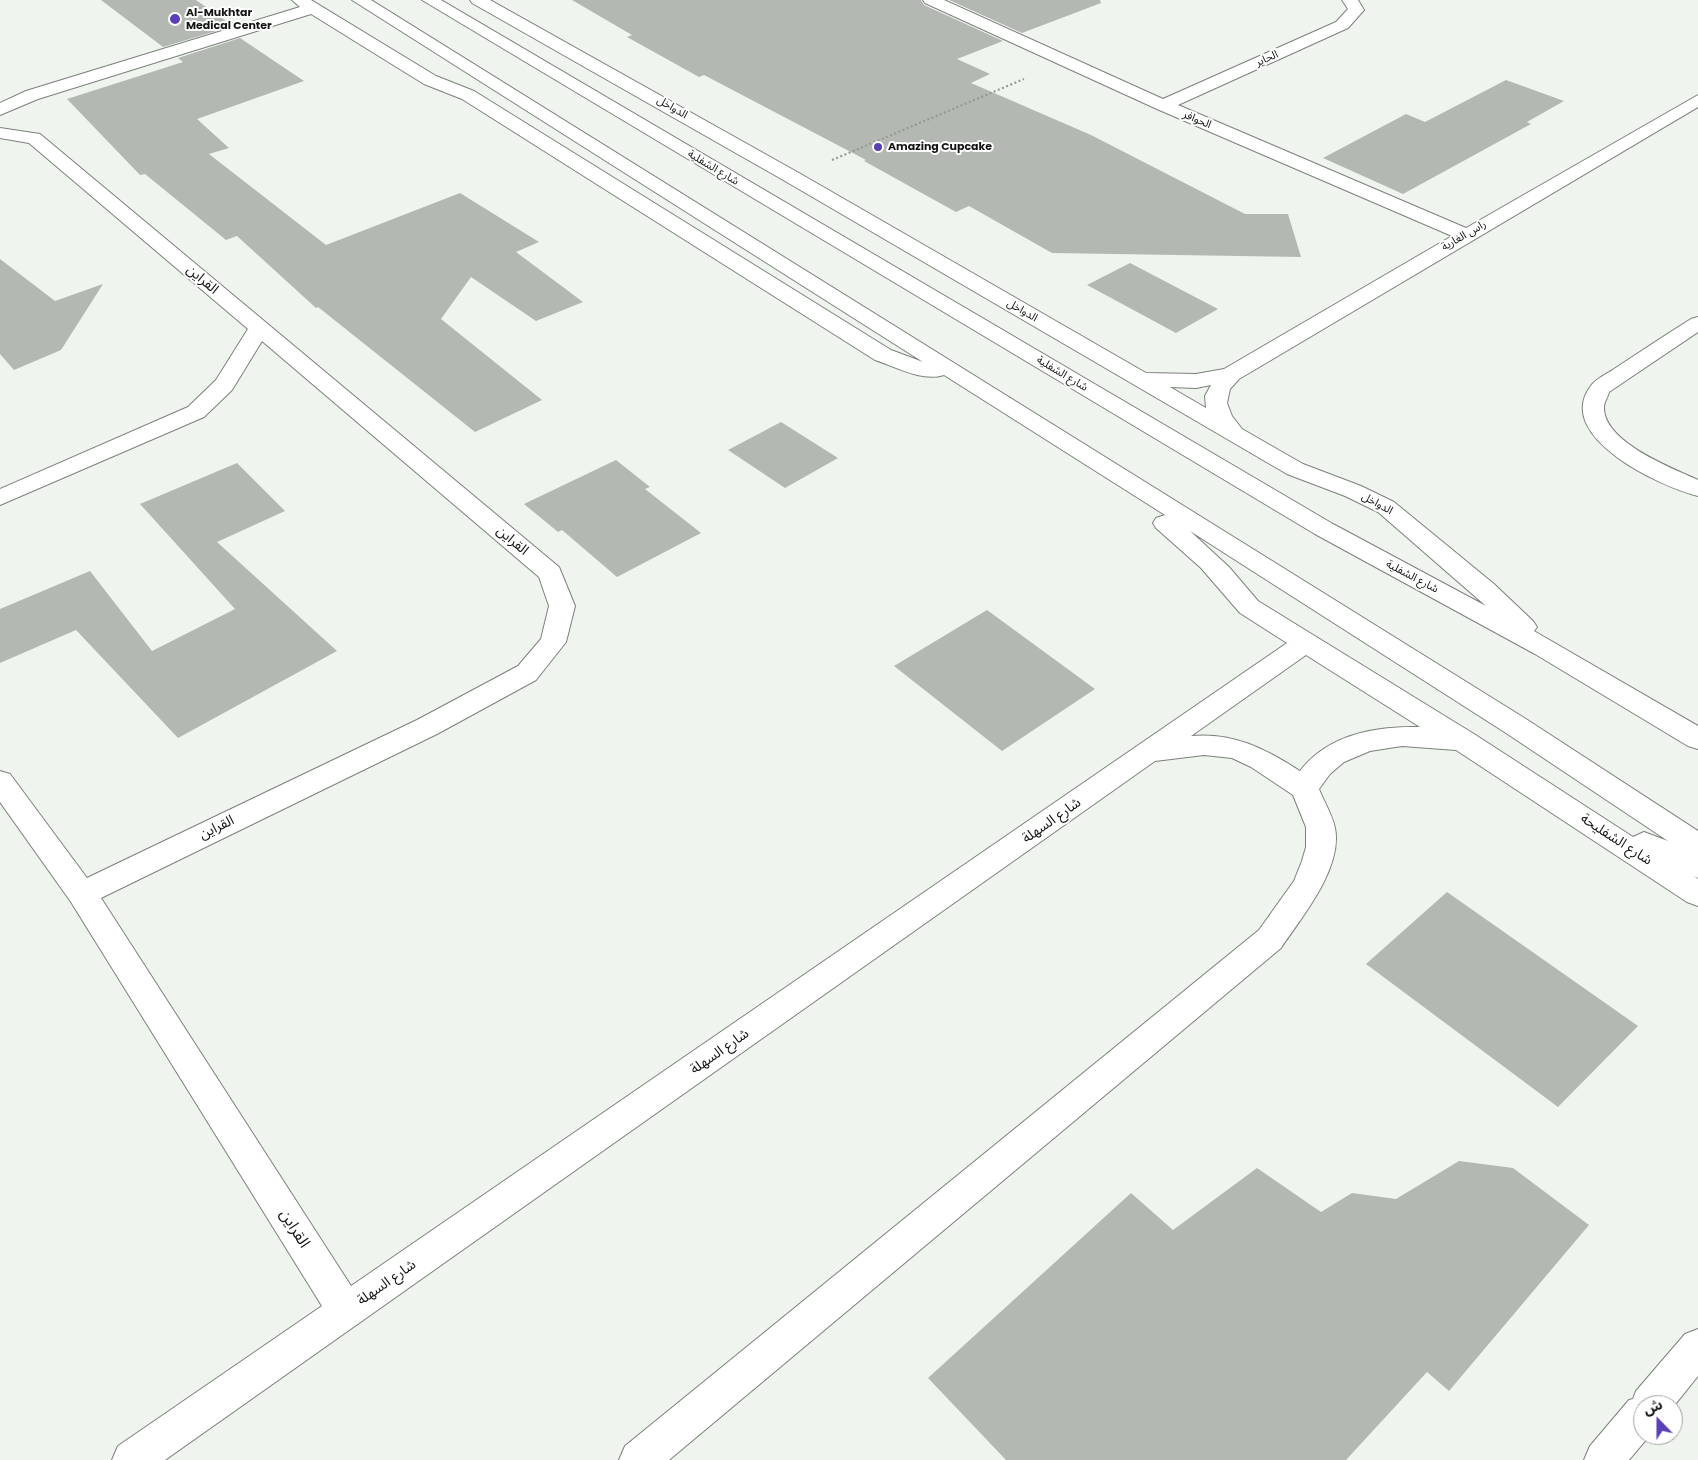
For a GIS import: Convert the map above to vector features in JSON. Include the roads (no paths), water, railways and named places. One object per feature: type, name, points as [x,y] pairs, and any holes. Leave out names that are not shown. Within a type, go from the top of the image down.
[{"type":"street","points":[[360,0],[1499,716],[1698,846]]},
{"type":"street","name":"شارع الشفلية","points":[[430,0],[1324,529],[1544,648],[1698,739]]},
{"type":"street","name":"الدواخل","points":[[478,0],[792,177],[1295,469],[1386,506],[1499,602],[1544,648]]},
{"type":"street","name":"الحوافر","points":[[931,0],[1163,106],[1465,235]]},
{"type":"street","name":"الحاير","points":[[1163,106],[1342,25],[1356,10],[1350,0]]},
{"type":"street","points":[[0,110],[32,95],[306,4],[430,80],[468,95],[883,355],[917,368],[954,374]]},
{"type":"street","points":[[407,30],[468,95]]},
{"type":"street","name":"راس الغارية","points":[[1233,432],[1220,417],[1215,401],[1220,386],[1231,374],[1465,235],[1694,106]]},
{"type":"street","name":"القراين","points":[[0,133],[34,138],[260,328],[550,573],[562,606],[553,642],[526,673],[426,727],[82,894]]},
{"type":"street","points":[[1698,323],[1599,389],[1593,399],[1592,410],[1595,423],[1617,447],[1634,458],[1698,489]]},
{"type":"street","points":[[0,498],[196,412],[207,405],[220,389],[260,328]]},
{"type":"street","name":"راس الغارية","points":[[1138,379],[1187,381],[1231,374]]},
{"type":"street","points":[[1058,439],[1195,547],[1235,587],[1249,607],[1534,786],[1654,848],[1698,866]]},
{"type":"street","name":"شارع السهلة","points":[[132,1460],[1153,751],[1306,642]]},
{"type":"street","points":[[1304,788],[1321,766],[1344,750],[1369,740],[1396,735],[1428,736],[1464,741]]},
{"type":"street","points":[[639,1460],[1270,939],[1309,880],[1318,856],[1321,831],[1304,788],[1249,754],[1233,748],[1216,745],[1153,751]]},
{"type":"street","name":"القراين","points":[[0,781],[82,894],[346,1311]]},
{"type":"street","name":"شارع الشفليحة","points":[[1534,786],[1698,894]]},
{"type":"street","points":[[1658,1395],[1698,1347]]},
{"type":"street","points":[[1604,1460],[1633,1426]]},
{"type":"place","name":"Al-Mukhtar Medical Center","points":[[175,19]]},
{"type":"place","name":"Amazing Cupcake","points":[[878,147]]}]
